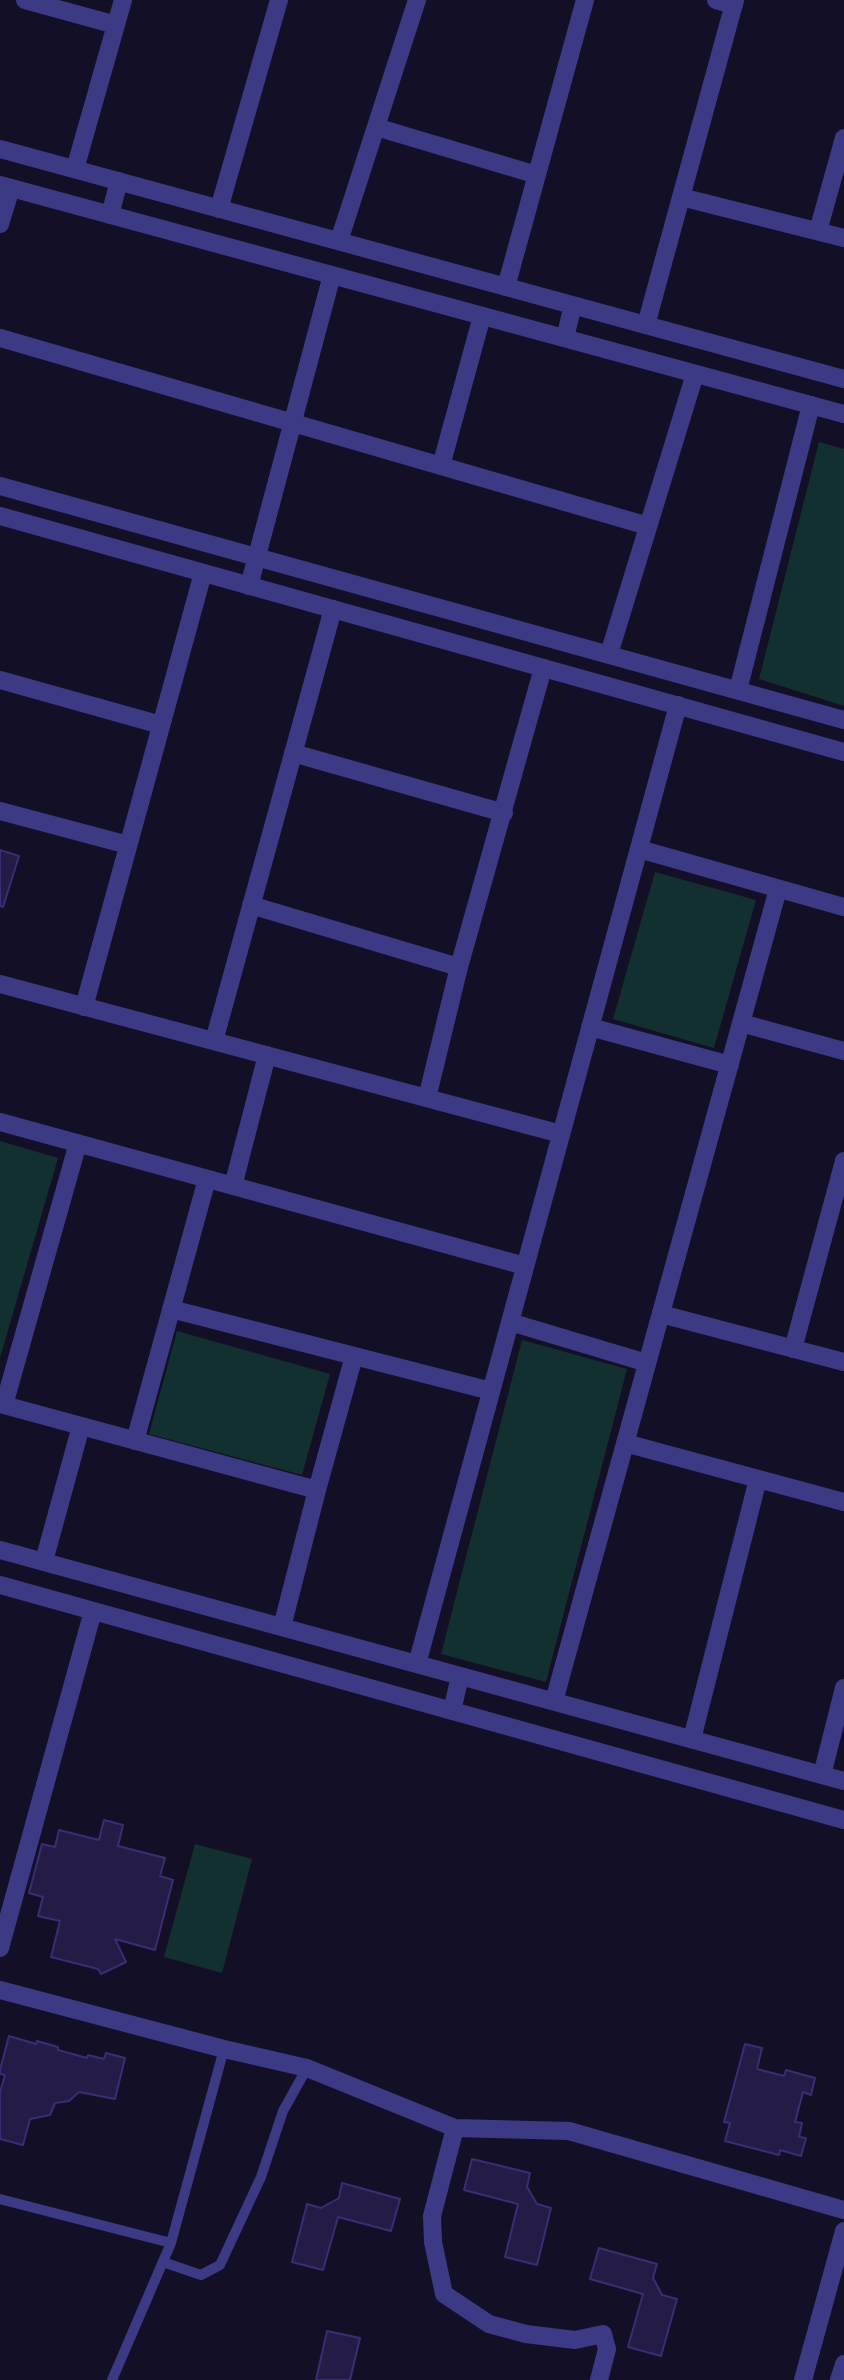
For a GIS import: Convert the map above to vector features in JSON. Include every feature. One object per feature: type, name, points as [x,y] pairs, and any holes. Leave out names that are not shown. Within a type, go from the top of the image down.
[{"type":"street","points":[[25,0],[116,25]]},
{"type":"street","points":[[75,169],[122,0]]},
{"type":"street","points":[[219,208],[279,0]]},
{"type":"street","points":[[340,241],[417,0]]},
{"type":"street","points":[[506,287],[585,0]]},
{"type":"street","points":[[646,325],[681,197],[728,2]]},
{"type":"street","points":[[376,127],[537,176]]},
{"type":"street","points":[[818,231],[844,138]]},
{"type":"street","points":[[0,149],[844,379]]},
{"type":"street","points":[[110,215],[119,181]]},
{"type":"street","points":[[0,224],[5,186],[844,415]]},
{"type":"street","points":[[681,197],[844,238]]},
{"type":"street","points":[[249,586],[332,275]]},
{"type":"street","points":[[565,338],[573,305]]},
{"type":"street","points":[[441,466],[482,316]]},
{"type":"street","points":[[0,338],[648,526]]},
{"type":"street","points":[[609,654],[695,374]]},
{"type":"street","points":[[738,690],[811,405]]},
{"type":"street","points":[[0,486],[844,720]]},
{"type":"street","points":[[0,516],[844,752]]},
{"type":"street","points":[[84,1007],[203,573]]},
{"type":"street","points":[[214,1041],[333,609]]},
{"type":"street","points":[[426,1098],[459,967],[543,668]]},
{"type":"street","points":[[0,680],[162,725]]},
{"type":"street","points":[[417,1664],[678,705]]},
{"type":"street","points":[[293,753],[503,813]]},
{"type":"street","points":[[0,811],[128,845]]},
{"type":"street","points":[[639,849],[844,907]]},
{"type":"street","points":[[554,1701],[778,889]]},
{"type":"street","points":[[251,905],[459,967]]},
{"type":"street","points":[[0,984],[561,1134]]},
{"type":"street","points":[[741,1023],[844,1051]]},
{"type":"street","points":[[590,1027],[730,1065]]},
{"type":"street","points":[[233,1186],[267,1055]]},
{"type":"street","points":[[0,1122],[525,1266]]},
{"type":"street","points":[[78,1143],[2,1405],[317,1490]]},
{"type":"street","points":[[793,1349],[844,1161]]},
{"type":"street","points":[[135,1441],[207,1179]]},
{"type":"street","points":[[171,1309],[491,1391]]},
{"type":"street","points":[[661,1314],[844,1362]]},
{"type":"street","points":[[510,1322],[648,1363]]},
{"type":"street","points":[[282,1627],[354,1356]]},
{"type":"street","points":[[44,1561],[81,1426]]},
{"type":"street","points":[[625,1443],[844,1502]]},
{"type":"street","points":[[692,1739],[758,1479]]},
{"type":"street","points":[[0,1549],[844,1781]]},
{"type":"street","points":[[0,1585],[844,1820]]},
{"type":"street","points":[[0,1948],[93,1611]]},
{"type":"street","points":[[452,1711],[460,1675]]},
{"type":"street","points":[[822,1775],[844,1688]]},
{"type":"street","points":[[0,1990],[307,2068],[455,2128],[569,2132],[844,2210]]},
{"type":"street","points":[[455,2128],[432,2216],[433,2242],[444,2294],[489,2324],[526,2334],[575,2340],[603,2334],[607,2349],[600,2380]]},
{"type":"street","points":[[803,2380],[844,2231]]},
{"type":"street","points":[[839,2380],[844,2364]]},
{"type":"lane","points":[[112,2380],[171,2243],[224,2049]]},
{"type":"lane","points":[[163,2262],[201,2275],[220,2265],[261,2177],[283,2111],[307,2068]]},
{"type":"lane","points":[[0,2199],[171,2243]]},
{"type":"green space","points":[[819,442],[844,449],[844,706],[759,679]]},
{"type":"green space","points":[[655,872],[756,900],[714,1048],[613,1019]]},
{"type":"green space","points":[[0,1141],[58,1158],[0,1358]]},
{"type":"green space","points":[[177,1331],[330,1374],[302,1475],[149,1434]]},
{"type":"green space","points":[[522,1340],[627,1369],[546,1682],[441,1654]]},
{"type":"green space","points":[[195,1844],[252,1859],[222,1973],[164,1957]]},
{"type":"building","points":[[0,850],[19,856],[3,907],[0,906]]},
{"type":"building","points":[[104,1820],[123,1825],[118,1846],[165,1858],[160,1876],[173,1880],[155,1950],[115,1939],[126,1962],[101,1974],[98,1969],[51,1957],[60,1921],[38,1916],[43,1897],[29,1893],[42,1844],[55,1847],[59,1830],[99,1840]]},
{"type":"building","points":[[9,2036],[36,2044],[37,2041],[87,2058],[88,2055],[104,2059],[106,2053],[125,2058],[115,2099],[79,2092],[69,2101],[55,2103],[50,2115],[30,2119],[23,2145],[0,2139],[0,2092],[5,2075],[0,2074],[0,2070]]},
{"type":"building","points":[[745,2044],[762,2048],[757,2069],[784,2076],[786,2070],[815,2078],[811,2095],[803,2092],[795,2122],[802,2123],[799,2137],[806,2138],[801,2156],[780,2150],[779,2155],[725,2141],[730,2123],[724,2122]]},
{"type":"building","points":[[472,2159],[530,2173],[527,2187],[537,2204],[551,2208],[537,2265],[505,2257],[518,2204],[464,2190]]},
{"type":"building","points":[[342,2183],[400,2199],[391,2231],[338,2217],[323,2270],[292,2262],[307,2204],[321,2208],[339,2198]]},
{"type":"building","points":[[599,2248],[657,2264],[653,2278],[662,2295],[677,2299],[661,2356],[628,2347],[643,2294],[590,2279]]},
{"type":"building","points":[[327,2331],[360,2338],[350,2380],[316,2380]]}]
